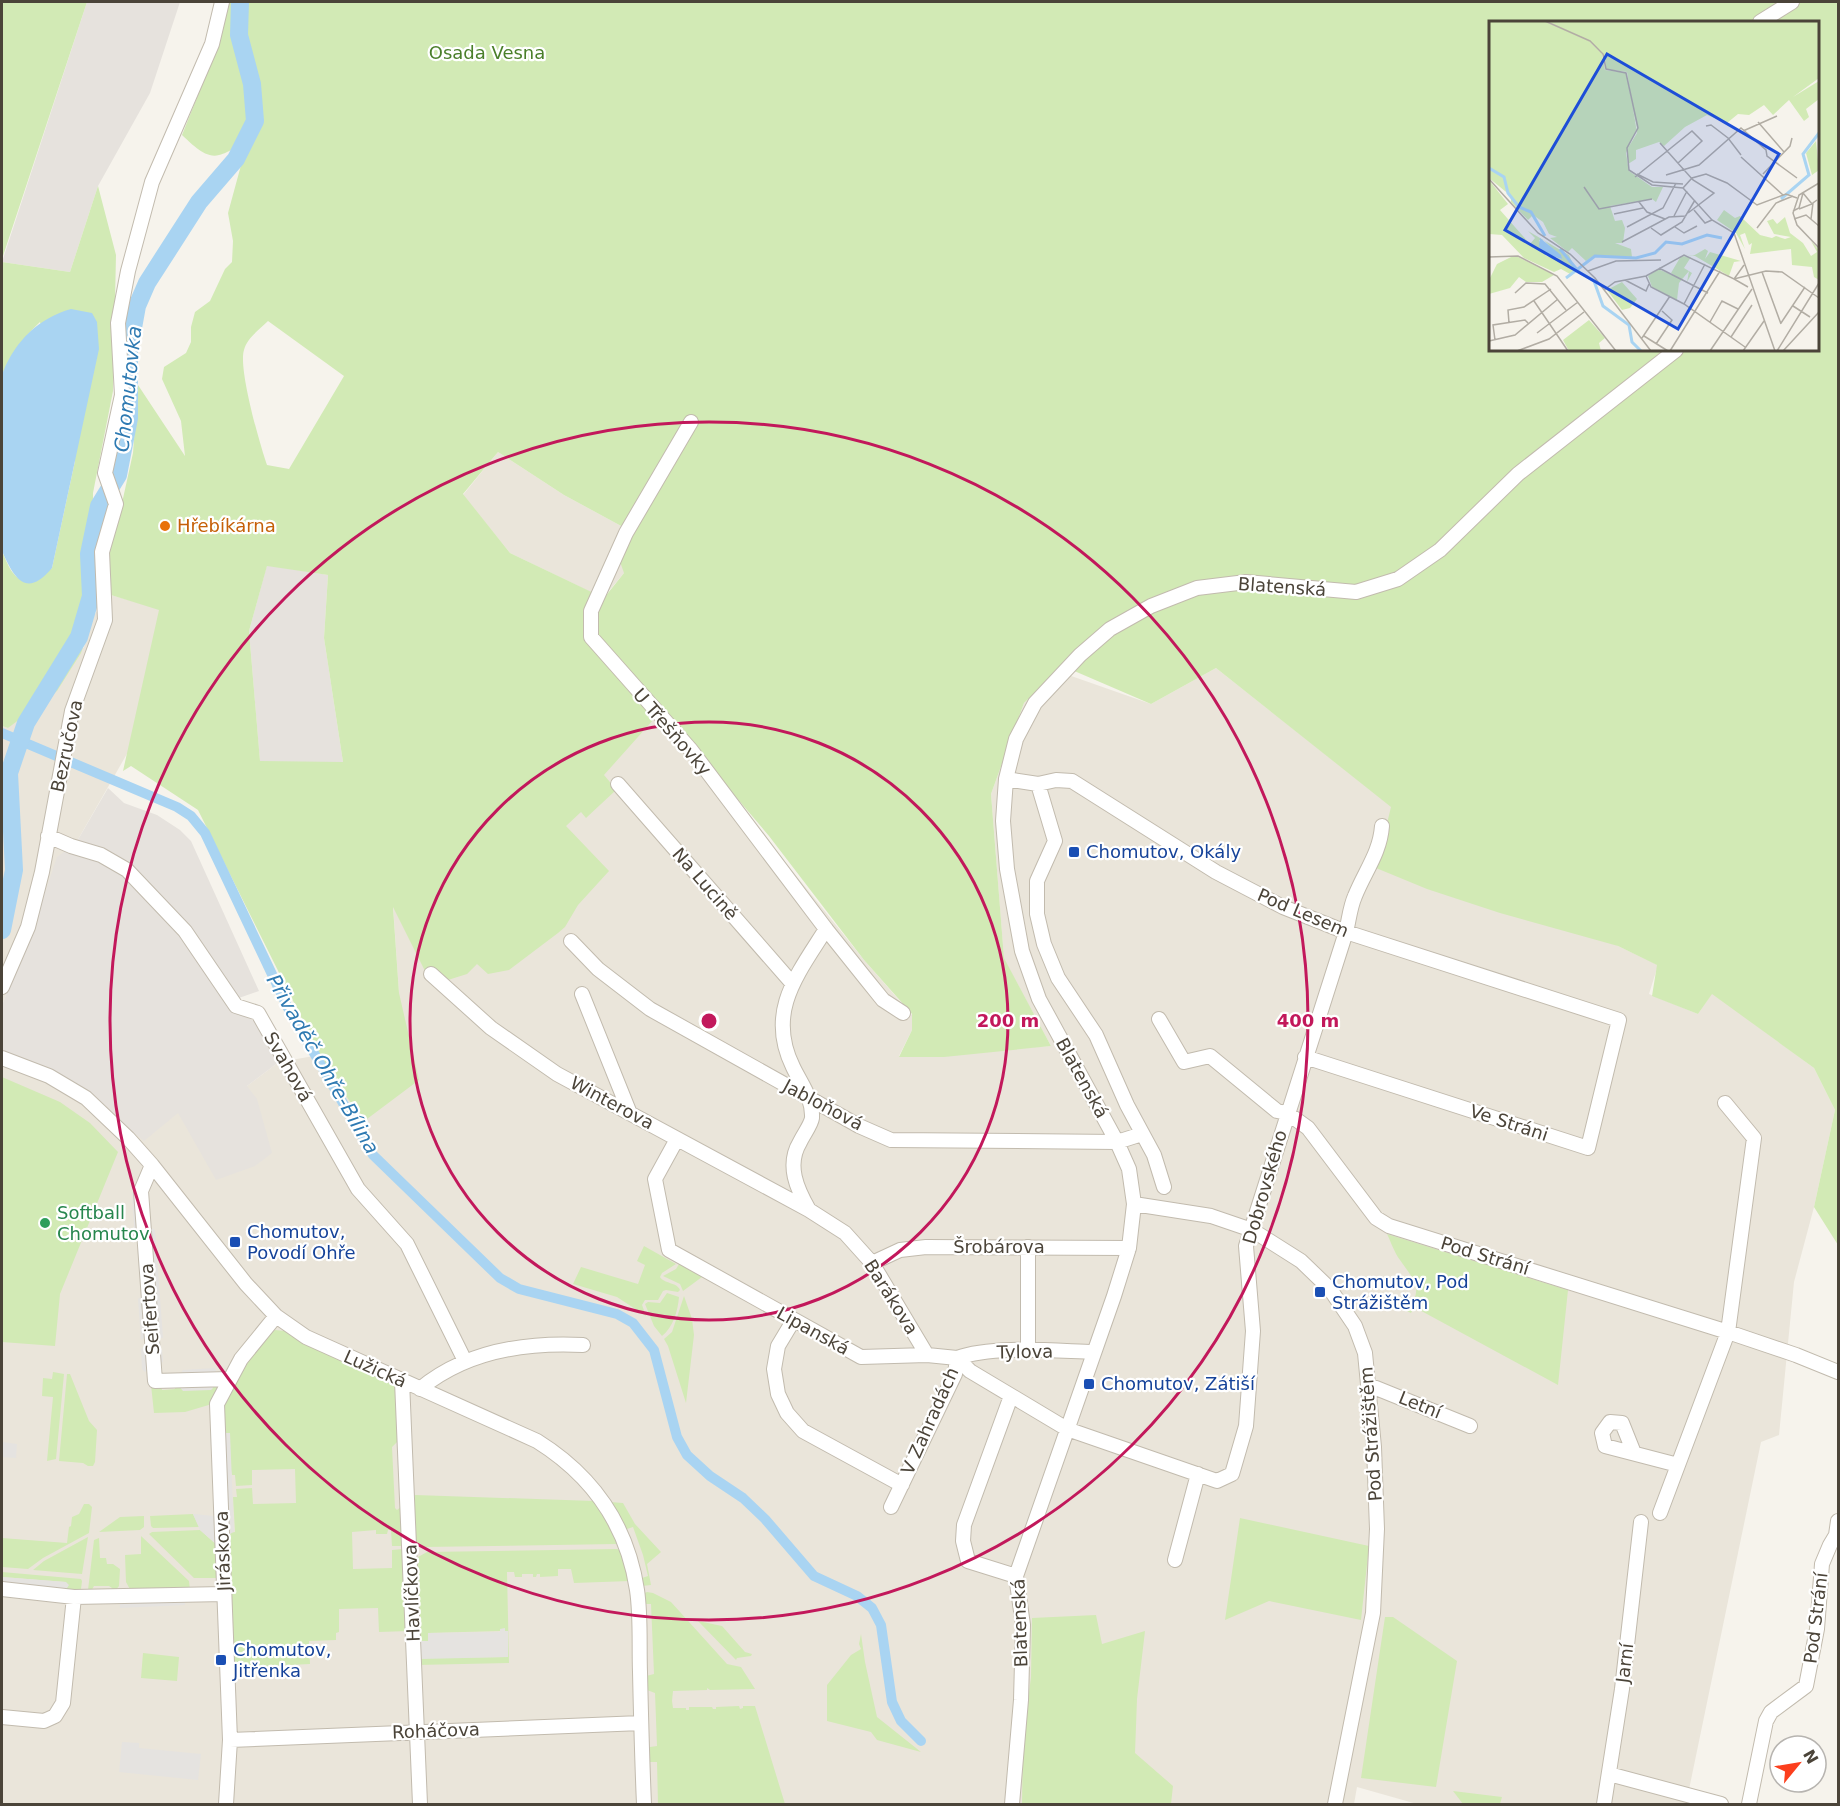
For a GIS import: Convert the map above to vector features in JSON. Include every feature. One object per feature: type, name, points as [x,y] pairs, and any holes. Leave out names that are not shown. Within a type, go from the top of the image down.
[{"type":"street","name":"Bezručova","points":[[2,987],[28,927],[42,872],[72,711],[105,620],[102,552],[116,504],[105,473],[122,395],[118,323],[128,271],[152,182],[212,44],[222,2]]},
{"type":"street","points":[[1762,21],[1792,2]]},
{"type":"street","name":"Blatenská","points":[[1012,1804],[1021,1700],[1023,1625],[1016,1576],[1129,1248],[1134,1204],[1129,1169],[1117,1142],[1039,999],[1022,951],[1006,859],[1003,820],[1006,779],[1016,739],[1035,703],[1080,655],[1110,629],[1150,606],[1197,588],[1246,582],[1356,592],[1398,579],[1440,550],[1518,474],[1675,351]]},
{"type":"street","name":"U Třešňovky","points":[[690,422],[626,533],[591,611],[591,637],[691,750],[826,929],[884,1000],[903,1013]]},
{"type":"street","name":"Pod Lesem","points":[[1006,779],[1038,784],[1056,780],[1072,781],[1216,872],[1282,907],[1346,932],[1619,1020]]},
{"type":"street","name":"Na Lucině","points":[[618,784],[792,983]]},
{"type":"street","points":[[1038,784],[1055,841],[1037,881],[1037,914],[1044,944],[1058,978],[1096,1035],[1154,1155],[1164,1187]]},
{"type":"street","name":"Dobrovského","points":[[1067,1429],[1217,1481],[1232,1474],[1246,1425],[1253,1331],[1246,1246],[1346,932],[1354,898],[1374,860],[1382,826]]},
{"type":"street","name":"Svahová","points":[[48,836],[101,855],[127,870],[184,931],[236,1006],[258,1013],[358,1189],[406,1244],[465,1362]]},
{"type":"street","points":[[809,1210],[796,1188],[793,1169],[795,1150],[812,1119],[810,1099],[792,1066],[782,1035],[787,995],[792,983],[826,929]]},
{"type":"street","name":"Jabloňová","points":[[571,941],[597,969],[650,1009],[859,1126],[891,1140],[1117,1142],[1142,1134]]},
{"type":"street","name":"Winterova","points":[[431,974],[491,1028],[557,1074],[809,1210]]},
{"type":"street","points":[[582,994],[629,1112]]},
{"type":"street","name":"Dobrovského","points":[[1159,1019],[1184,1062],[1210,1056],[1277,1111],[1287,1113]]},
{"type":"street","name":"Ve Stráni","points":[[1305,1057],[1588,1148],[1619,1020]]},
{"type":"street","name":"Lužická","points":[[2,1058],[49,1076],[86,1098],[128,1138],[246,1284],[276,1316],[306,1337],[537,1441],[563,1457],[593,1487],[609,1510],[627,1547],[638,1592],[644,1804]]},
{"type":"street","points":[[1660,1513],[1728,1332],[1754,1138],[1725,1103]]},
{"type":"street","name":"Pod Strání","points":[[1287,1113],[1308,1128],[1376,1218],[1389,1226],[1728,1332],[1839,1372]]},
{"type":"street","name":"Lipanská","points":[[677,1139],[655,1179],[669,1250],[861,1357],[927,1355],[957,1358]]},
{"type":"street","name":"Seifertova","points":[[152,1166],[141,1191],[155,1381],[229,1379]]},
{"type":"street","name":"Pod Strážištěm","points":[[1134,1204],[1211,1216],[1252,1230],[1301,1261],[1330,1289],[1354,1326],[1365,1353],[1370,1387],[1377,1528],[1373,1612],[1335,1804]]},
{"type":"street","name":"Barákova","points":[[809,1210],[845,1233],[872,1263],[927,1355]]},
{"type":"street","points":[[1028,1247],[1028,1351]]},
{"type":"street","name":"Šrobárova","points":[[872,1263],[900,1250],[917,1248],[1129,1248]]},
{"type":"street","name":"Jiráskova","points":[[226,1804],[230,1740],[217,1404],[241,1359],[276,1316]]},
{"type":"street","name":"V Zahradách","points":[[793,1321],[778,1346],[774,1369],[778,1394],[786,1413],[803,1431],[902,1485]]},
{"type":"street","points":[[420,1389],[437,1375],[465,1362],[513,1347],[553,1343],[583,1345]]},
{"type":"street","name":"Tylova","points":[[957,1358],[971,1353],[1094,1352]]},
{"type":"street","points":[[957,1358],[970,1371],[1067,1429]]},
{"type":"street","name":"V Zahradách","points":[[891,1507],[955,1374],[957,1358]]},
{"type":"street","name":"Havlíčkova","points":[[402,1381],[420,1804]]},
{"type":"street","name":"Letní","points":[[1370,1387],[1470,1425]]},
{"type":"street","points":[[1011,1396],[964,1525],[963,1540],[968,1562],[1016,1576]]},
{"type":"street","points":[[1634,1453],[1677,1465]]},
{"type":"street","points":[[1175,1560],[1198,1474]]},
{"type":"street","name":"Pod Strání","points":[[1749,1804],[1766,1720],[1771,1712],[1806,1686],[1817,1629],[1822,1564],[1836,1535],[1839,1521]]},
{"type":"street","name":"Jarní","points":[[1604,1804],[1622,1689],[1641,1522]]},
{"type":"street","points":[[2,1589],[74,1597],[224,1594]]},
{"type":"street","points":[[2,1717],[44,1721],[55,1716],[63,1703],[74,1597]]},
{"type":"street","name":"Roháčova","points":[[230,1740],[641,1723]]},
{"type":"street","points":[[1609,1774],[1721,1804]]},
{"type":"shaded area","points":[[87,2],[180,2],[150,93],[98,186],[70,272],[2,262]]},
{"type":"shaded area","points":[[498,452],[564,495],[623,527],[624,573],[603,598],[510,553],[463,495]]},
{"type":"shaded area","points":[[267,565],[328,575],[324,638],[343,762],[260,762],[249,631]]},
{"type":"shaded area","points":[[111,595],[160,609],[128,752],[76,843],[32,931],[2,1005],[2,726],[8,728],[84,647],[94,615]]},
{"type":"shaded area","points":[[1216,668],[1392,807],[1618,946],[1658,965],[1649,994],[1698,1014],[1712,993],[1814,1068],[1835,1110],[1814,1207],[1794,1282],[1779,1435],[1761,1442],[1686,1804],[1417,1804],[1357,1787],[1354,1804],[2,1804],[2,1050],[60,1077],[178,1112],[247,1086],[279,1062],[320,1055],[363,1121],[399,993],[393,905],[662,709],[864,960],[912,1015],[912,1030],[899,1056],[1051,1046],[1004,959],[991,794],[1024,703],[1057,671],[1151,704]]},
{"type":"shaded area","points":[[108,788],[124,803],[157,815],[180,830],[191,841],[259,991],[236,999],[246,1015],[261,1027],[279,1062],[247,1086],[257,1099],[272,1153],[255,1166],[216,1180],[178,1113],[144,1141],[60,1077],[2,1050],[2,1005],[32,931],[57,857],[76,843]]},
{"type":"shaded area","points":[[139,1189],[145,1194],[147,1226],[155,1230],[163,1338],[154,1337],[155,1350],[162,1350],[163,1361],[162,1363],[156,1360],[156,1370],[162,1378],[177,1379],[183,1370],[215,1368],[211,1390],[183,1391],[177,1384],[151,1385],[150,1368],[145,1372],[142,1369],[141,1349],[149,1343],[148,1336],[141,1340],[138,1299],[146,1294],[142,1238],[135,1241],[132,1193]]},
{"type":"shaded area","points":[[210,1433],[230,1433],[234,1531],[217,1545],[200,1530],[193,1514],[215,1516]]},
{"type":"shaded area","points":[[2,1442],[17,1444],[16,1458],[2,1457]]},
{"type":"shaded area","points":[[2,1577],[66,1582],[69,1585],[65,1591],[2,1585]]},
{"type":"shaded area","points":[[119,1596],[184,1596],[185,1605],[120,1608]]},
{"type":"shaded area","points":[[505,1628],[505,1631],[508,1631],[508,1657],[421,1659],[421,1641],[428,1641],[428,1633],[500,1632],[500,1629]]},
{"type":"shaded area","points":[[122,1742],[139,1743],[139,1748],[201,1754],[198,1780],[119,1772]]},
{"type":"green space","points":[[2,2],[87,2],[2,259]]},
{"type":"green space","name":"Osada Vesna","points":[[228,2],[1782,2],[1753,21],[1489,21],[1489,351],[1667,351],[1437,546],[1396,574],[1356,587],[1246,577],[1148,601],[1057,671],[1024,703],[991,794],[1004,958],[1051,1046],[944,1057],[899,1057],[912,1030],[912,1014],[864,960],[769,836],[662,710],[604,775],[615,791],[586,818],[581,812],[566,826],[609,871],[578,905],[565,927],[509,970],[488,974],[477,964],[467,974],[432,985],[393,907],[399,993],[419,1080],[363,1122],[320,1055],[198,810],[131,766],[123,771],[159,610],[111,595],[106,553],[122,503],[133,453],[138,385],[185,456],[181,421],[162,379],[164,367],[186,353],[191,342],[191,327],[195,312],[210,301],[225,269],[232,262],[233,241],[228,213],[246,147],[214,156],[199,150],[182,135],[218,45]],"holes":[[[268,321],[344,376],[289,469],[267,465],[244,373],[244,350],[254,334]],[[498,452],[564,495],[623,527],[618,556],[624,573],[604,598],[510,553],[463,494]],[[267,566],[328,575],[324,638],[343,762],[260,761],[249,631]]]},
{"type":"green space","points":[[1801,2],[1838,2],[1838,1245],[1814,1207],[1835,1110],[1814,1068],[1712,994],[1698,1014],[1652,996],[1657,965],[1618,946],[1500,913],[1427,889],[1376,868],[1391,807],[1216,668],[1151,704],[1072,670],[1113,634],[1153,610],[1198,593],[1246,587],[1312,595],[1401,584],[1521,478],[1684,351],[1819,351],[1819,21],[1772,21]]},
{"type":"green space","points":[[98,186],[116,255],[113,391],[93,493],[94,615],[81,653],[57,691],[8,728],[2,726],[2,551],[14,574],[28,583],[52,568],[75,461],[40,322],[18,347],[2,375],[2,262],[70,272]]},
{"type":"green space","name":"Softball Chomutov","points":[[2,1077],[60,1102],[90,1123],[118,1152],[60,1294],[55,1346],[2,1342]]},
{"type":"green space","points":[[1387,1234],[1568,1290],[1558,1385],[1414,1307],[1411,1313],[1407,1311],[1415,1296],[1415,1284],[1396,1254]]},
{"type":"green space","points":[[644,1246],[676,1264],[662,1273],[660,1277],[680,1290],[678,1292],[666,1290],[658,1300],[645,1300],[642,1305],[646,1316],[617,1297],[573,1284],[581,1267],[638,1284],[645,1265],[637,1261]]},
{"type":"green space","points":[[681,1261],[741,1295],[740,1297],[702,1277],[683,1291],[680,1284],[663,1276],[676,1269]]},
{"type":"green space","points":[[667,1293],[679,1297],[672,1324],[662,1336],[654,1326],[645,1304],[660,1303]]},
{"type":"green space","points":[[684,1296],[692,1319],[694,1335],[686,1403],[664,1339],[672,1332]]},
{"type":"green space","points":[[275,1330],[285,1331],[391,1382],[396,1387],[401,1438],[392,1447],[395,1508],[397,1510],[402,1506],[403,1546],[392,1546],[391,1530],[388,1530],[387,1534],[376,1534],[376,1530],[352,1532],[353,1569],[392,1568],[392,1550],[403,1549],[409,1631],[379,1632],[378,1608],[339,1609],[339,1632],[336,1633],[336,1640],[309,1641],[310,1664],[231,1668],[226,1539],[230,1533],[235,1532],[233,1497],[237,1497],[236,1489],[252,1488],[253,1504],[296,1503],[295,1469],[252,1470],[252,1485],[236,1486],[220,1413],[232,1382],[270,1333]]},
{"type":"green space","points":[[53,1372],[64,1374],[56,1459],[47,1461],[53,1397],[42,1396],[43,1378],[52,1379]]},
{"type":"green space","points":[[67,1374],[70,1374],[89,1421],[97,1430],[93,1466],[59,1461]]},
{"type":"green space","points":[[161,1384],[162,1390],[175,1389],[175,1384],[210,1384],[216,1385],[217,1388],[212,1404],[185,1412],[154,1413],[151,1385]]},
{"type":"green space","points":[[415,1495],[594,1501],[606,1519],[617,1544],[424,1547],[415,1541]]},
{"type":"green space","points":[[610,1502],[623,1503],[635,1524],[661,1552],[647,1564],[651,1585],[642,1586],[642,1578],[648,1576],[633,1527],[627,1529],[624,1527]]},
{"type":"green space","points":[[84,1504],[92,1507],[89,1533],[43,1558],[28,1569],[2,1567],[2,1538],[67,1543],[72,1517],[79,1514]]},
{"type":"green space","points":[[193,1514],[199,1527],[153,1528],[151,1526],[150,1516]]},
{"type":"green space","points":[[144,1516],[144,1527],[140,1530],[99,1532],[120,1517]]},
{"type":"green space","points":[[1240,1518],[1369,1546],[1361,1620],[1269,1601],[1225,1620]]},
{"type":"green space","points":[[200,1530],[217,1545],[218,1578],[194,1578],[149,1534]]},
{"type":"green space","points":[[141,1536],[189,1581],[190,1590],[132,1593],[126,1582],[125,1555],[141,1554]]},
{"type":"green space","points":[[88,1537],[82,1574],[33,1570],[44,1561]]},
{"type":"green space","points":[[99,1538],[100,1558],[106,1558],[107,1564],[113,1564],[120,1569],[119,1586],[113,1593],[109,1593],[112,1588],[109,1586],[94,1586],[90,1593],[88,1590],[94,1540]]},
{"type":"green space","points":[[617,1549],[623,1552],[630,1581],[574,1583],[571,1569],[558,1569],[558,1576],[540,1577],[540,1574],[533,1577],[533,1574],[522,1574],[522,1577],[515,1577],[514,1572],[507,1572],[509,1663],[416,1665],[419,1651],[421,1658],[508,1657],[507,1643],[500,1631],[428,1633],[428,1641],[419,1641],[414,1562],[418,1557],[427,1552]]},
{"type":"green space","points":[[2,1572],[81,1579],[81,1589],[65,1591],[66,1582],[2,1577]]},
{"type":"green space","points":[[647,1592],[671,1602],[727,1664],[741,1667],[755,1689],[710,1690],[707,1688],[707,1690],[673,1691],[673,1708],[689,1710],[689,1707],[716,1709],[716,1707],[739,1706],[740,1709],[743,1706],[755,1706],[785,1804],[658,1804],[657,1762],[650,1762],[650,1747],[657,1746],[655,1693],[647,1690],[646,1676],[654,1674],[651,1604],[644,1604],[643,1594]]},
{"type":"green space","points":[[1096,1615],[1102,1644],[1145,1631],[1137,1699],[1135,1753],[1173,1786],[1171,1804],[1022,1804],[1023,1739],[1031,1677],[1032,1618]]},
{"type":"green space","points":[[1385,1617],[1393,1617],[1457,1661],[1436,1787],[1361,1778]]},
{"type":"green space","points":[[698,1621],[722,1626],[745,1652],[752,1654],[751,1656],[736,1660]]},
{"type":"green space","points":[[861,1634],[877,1717],[921,1752],[877,1740],[871,1732],[827,1721],[827,1685],[851,1655],[861,1649],[859,1644]]},
{"type":"green space","points":[[143,1653],[179,1657],[177,1681],[141,1678]]},
{"type":"green space","points":[[1453,1791],[1502,1797],[1500,1804],[1463,1804]]},
{"type":"water","points":[[71,309],[92,313],[97,322],[99,349],[52,568],[35,582],[28,583],[16,576],[2,551],[2,377],[8,360],[30,332],[49,318]]},
{"type":"waterway","name":"Chomutovka","points":[[2,930],[14,870],[9,773],[26,723],[79,637],[91,596],[89,554],[99,506],[118,475],[129,418],[129,350],[137,306],[147,283],[199,202],[236,159],[255,121],[252,84],[239,35],[240,2]]},
{"type":"waterway","name":"Přivaděč Ohře-Bílina","points":[[2,733],[177,807],[191,816],[205,833],[288,1008],[373,1155],[500,1278],[519,1289],[617,1314],[633,1323],[654,1350],[677,1437],[687,1455],[710,1476],[743,1498],[765,1519],[814,1576],[857,1596],[872,1608],[881,1625],[892,1702],[901,1721],[921,1741]]},
{"type":"place","name":"Hřebíkárna","points":[[165,526]]},
{"type":"place","name":"Chomutov, Okály","points":[[1074,852]]},
{"type":"place","name":"Softball Chomutov","points":[[45,1223]]},
{"type":"place","name":"Chomutov, Povodí Ohře","points":[[235,1242]]},
{"type":"place","name":"Chomutov, Pod Strážištěm","points":[[1320,1292]]},
{"type":"place","name":"Chomutov, Zátiší","points":[[1089,1384]]},
{"type":"place","name":"Chomutov, Jitřenka","points":[[221,1660]]}]
